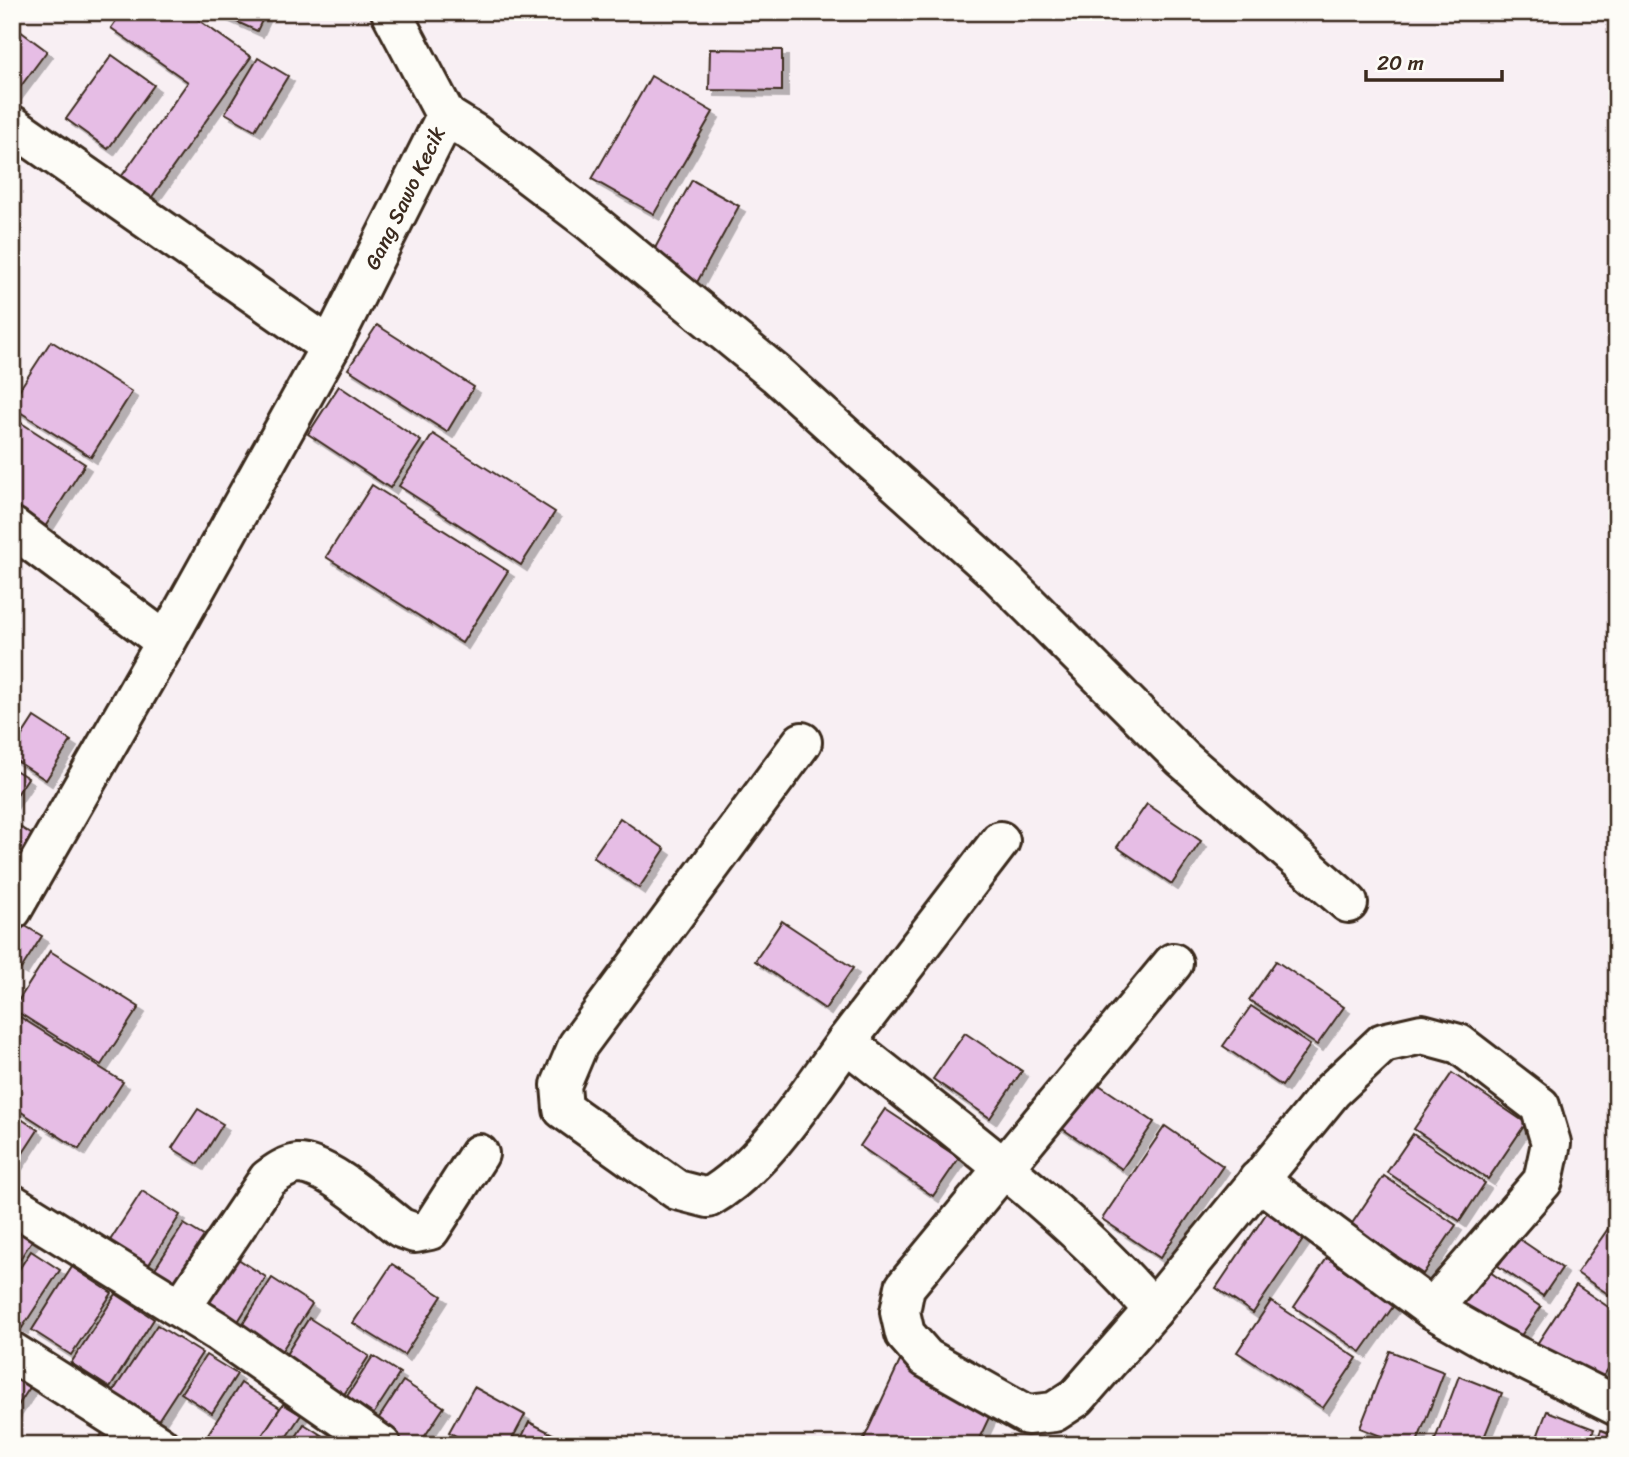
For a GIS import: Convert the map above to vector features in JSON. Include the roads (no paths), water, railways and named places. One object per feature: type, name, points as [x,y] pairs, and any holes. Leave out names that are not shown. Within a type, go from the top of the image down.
[{"type":"street","name":"Gang Sawo Kecik","points":[[12,910],[166,642],[330,346],[446,116],[391,12]]},
{"type":"street","points":[[446,116],[475,134],[591,222],[776,374],[999,575],[1183,759],[1348,903]]},
{"type":"street","points":[[12,125],[330,346]]},
{"type":"street","points":[[12,527],[166,642]]},
{"type":"street","points":[[802,741],[578,1045],[561,1085],[563,1109],[677,1190],[708,1198],[734,1183],[794,1112],[1000,841]]},
{"type":"street","points":[[1173,963],[905,1287],[900,1312],[905,1334],[926,1358],[1046,1428],[1077,1397],[1153,1310],[1332,1091],[1383,1043],[1422,1034],[1459,1044],[1540,1106],[1551,1143],[1543,1181],[1432,1309]]},
{"type":"street","points":[[846,1042],[1002,1169],[1120,1271],[1153,1310]]},
{"type":"street","points":[[181,1308],[268,1179],[279,1170],[298,1164],[324,1172],[401,1228],[415,1233],[430,1230],[479,1154]]},
{"type":"street","points":[[1258,1180],[1432,1309],[1497,1346],[1614,1398]]},
{"type":"street","points":[[12,1204],[181,1308],[381,1445]]},
{"type":"street","points":[[12,1352],[159,1445]]}]
